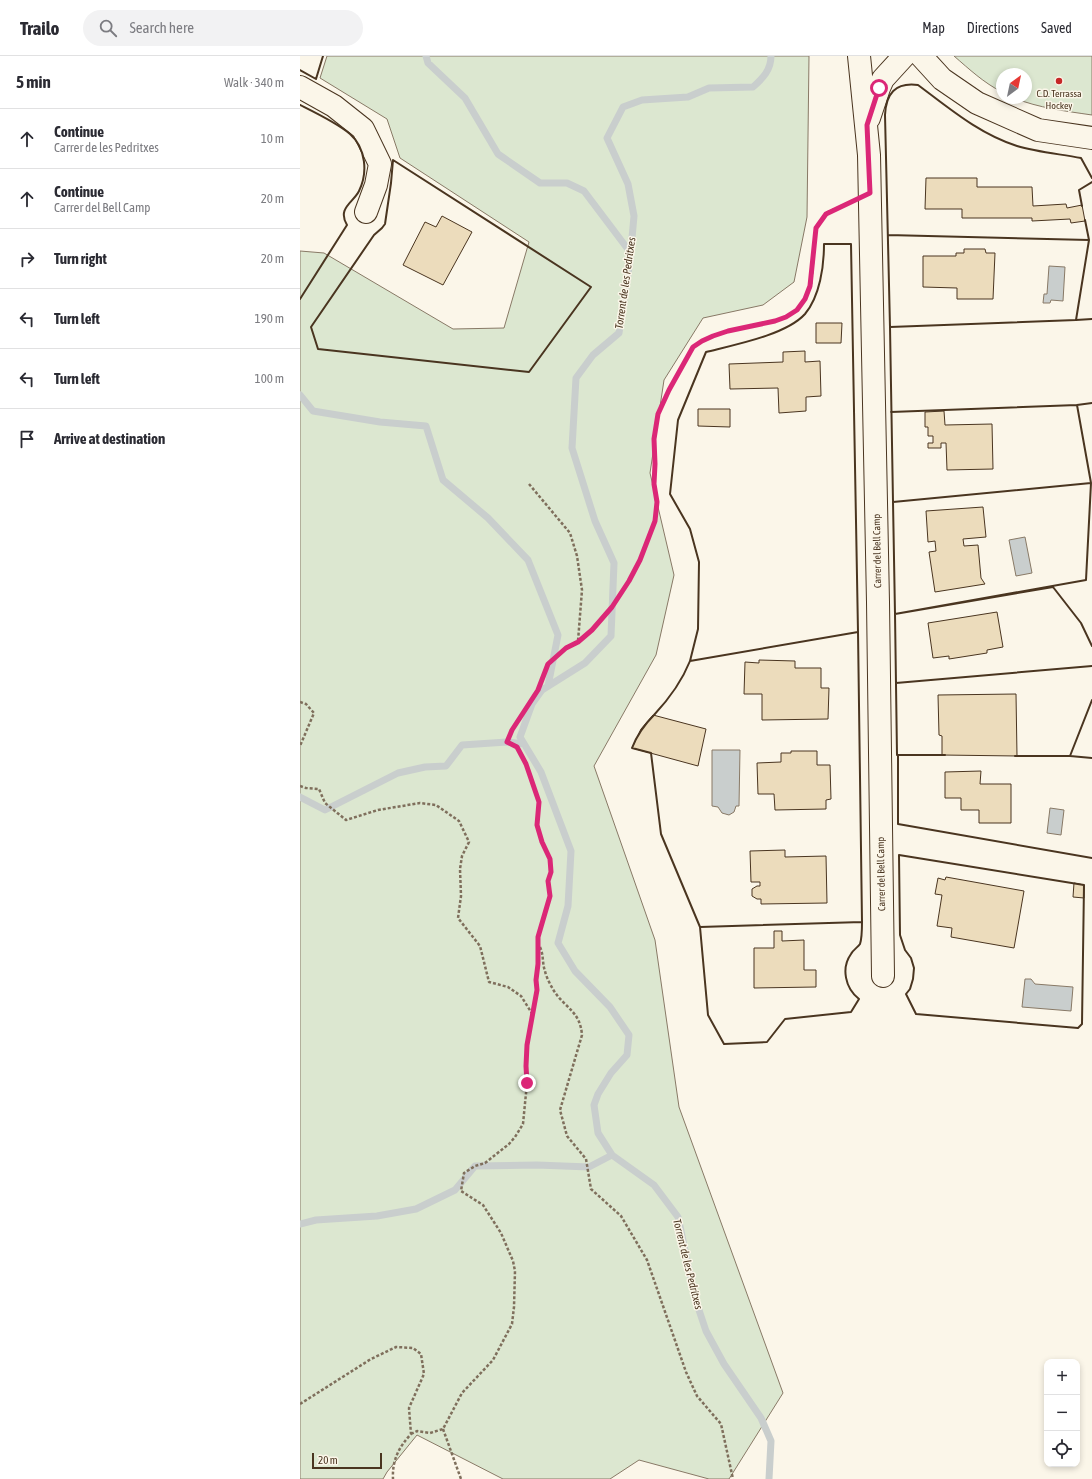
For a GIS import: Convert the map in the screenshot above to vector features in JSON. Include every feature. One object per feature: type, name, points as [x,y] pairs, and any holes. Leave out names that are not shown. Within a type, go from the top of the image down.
[{"type":"street","name":"Carrer del Bell Camp","points":[[859,56],[867,125],[870,193],[878,594],[883,976]]},
{"type":"street","points":[[867,125],[879,88],[884,79],[904,56]]},
{"type":"street","points":[[922,56],[942,79],[977,103],[1038,130],[1092,138]]},
{"type":"street","points":[[300,87],[334,106],[363,129],[380,164],[376,185],[366,212]]},
{"type":"path","points":[[460,1479],[443,1430],[462,1393],[493,1360],[512,1324],[515,1271],[501,1233],[483,1205],[461,1191],[464,1173],[485,1162],[501,1148],[510,1144],[523,1124],[527,1083],[527,1045],[534,1015],[537,990],[538,937],[550,896],[548,881],[551,872],[550,859],[542,842],[537,825],[539,802],[526,764],[517,747],[507,742],[512,730],[538,690],[548,664],[566,648],[578,642],[592,630],[612,607],[629,581],[640,560],[655,521],[657,502],[654,484],[654,439],[658,414],[669,390],[693,347],[713,336],[728,331],[775,321],[786,317],[797,310],[805,299],[810,286],[816,228],[826,214],[870,193]]},
{"type":"path","points":[[529,484],[570,533],[578,556],[582,590],[578,642]]},
{"type":"path","points":[[300,702],[306,704],[314,713],[300,746]]},
{"type":"path","points":[[300,786],[319,789],[325,804],[346,820],[378,810],[420,803],[436,805],[459,821],[469,842],[462,856],[460,869],[461,896],[458,918],[480,946],[489,982],[508,987],[521,996],[534,1015]]},
{"type":"path","points":[[539,945],[543,955],[544,971],[554,991],[578,1017],[581,1025],[582,1035],[560,1110],[567,1136],[586,1159],[591,1189],[621,1216],[647,1260],[686,1372],[697,1396],[721,1424],[733,1479]]},
{"type":"path","points":[[300,1404],[371,1359],[396,1347],[413,1348],[421,1354],[424,1374],[409,1408],[411,1434]]},
{"type":"path","points":[[393,1479],[396,1455],[411,1434],[417,1431],[430,1433],[443,1430]]},
{"type":"green space","points":[[327,56],[809,56],[807,217],[794,282],[763,305],[703,318],[664,380],[650,473],[674,575],[656,655],[594,766],[655,940],[679,1107],[783,1393],[729,1479],[709,1479],[639,1460],[610,1479],[503,1479],[417,1435],[383,1479],[300,1479],[300,251],[324,253],[453,329],[504,328],[529,242],[400,158],[387,119],[320,78]]},
{"type":"green space","name":"C.D. Terrassa Hockey","points":[[954,56],[1092,56],[1092,115],[1043,107],[1032,104],[1032,68],[996,68],[996,89],[971,71]]},
{"type":"shaded area","points":[[1049,266],[1065,267],[1063,301],[1051,300],[1050,303],[1043,303],[1044,294],[1047,294]]},
{"type":"shaded area","points":[[1025,537],[1032,573],[1016,576],[1009,540]]},
{"type":"shaded area","points":[[712,750],[740,750],[739,806],[736,806],[734,812],[729,815],[722,813],[718,807],[712,806]]},
{"type":"shaded area","points":[[1050,808],[1064,810],[1061,835],[1047,833]]},
{"type":"shaded area","points":[[1025,979],[1031,979],[1035,984],[1073,987],[1071,1011],[1022,1007]]},
{"type":"building","points":[[926,178],[977,178],[977,187],[1032,187],[1033,206],[1066,204],[1067,208],[1082,205],[1085,221],[1071,223],[1070,219],[1032,221],[1032,218],[962,218],[962,209],[925,209]]},
{"type":"building","points":[[442,216],[472,232],[443,285],[403,265],[425,222],[436,227]]},
{"type":"building","points":[[964,249],[985,249],[986,253],[995,253],[993,299],[957,299],[957,288],[923,287],[923,256],[956,256],[956,253],[964,253]]},
{"type":"building","points":[[816,323],[842,323],[841,343],[816,343]]},
{"type":"building","points":[[805,351],[805,362],[820,361],[821,396],[806,397],[806,411],[779,413],[778,388],[730,389],[729,364],[783,362],[783,352]]},
{"type":"building","points":[[698,409],[730,409],[730,427],[698,426]]},
{"type":"building","points":[[944,411],[945,425],[992,424],[993,469],[947,470],[946,443],[941,443],[941,448],[928,448],[928,443],[933,443],[933,436],[928,436],[928,427],[925,427],[925,412]]},
{"type":"building","points":[[983,507],[986,537],[963,539],[964,546],[978,545],[981,578],[985,584],[935,592],[929,552],[936,551],[935,541],[928,542],[926,511]]},
{"type":"building","points":[[997,612],[1003,647],[987,650],[987,653],[949,659],[949,656],[933,658],[928,623]]},
{"type":"building","points":[[759,660],[795,661],[795,668],[821,668],[821,688],[829,688],[828,719],[762,720],[762,694],[744,694],[745,662],[759,663]]},
{"type":"building","points":[[1016,694],[1017,756],[942,755],[942,736],[939,735],[938,695]]},
{"type":"building","points":[[653,715],[706,729],[698,766],[632,748],[641,729]]},
{"type":"building","points":[[791,751],[817,751],[817,765],[830,765],[831,799],[826,800],[826,809],[775,810],[774,794],[758,794],[757,763],[781,762],[781,753],[791,753]]},
{"type":"building","points":[[981,771],[980,784],[1011,784],[1011,823],[979,823],[979,810],[961,810],[961,798],[945,798],[945,772]]},
{"type":"building","points":[[785,850],[785,857],[826,856],[827,903],[761,904],[761,899],[757,899],[752,896],[752,889],[760,886],[760,882],[751,882],[750,851]]},
{"type":"building","points":[[946,877],[1024,891],[1014,948],[951,937],[952,928],[937,926],[942,895],[935,894],[938,878],[945,880]]},
{"type":"building","points":[[1074,883],[1084,885],[1084,898],[1073,897]]},
{"type":"building","points":[[774,931],[782,931],[782,941],[804,940],[804,970],[816,970],[816,987],[754,988],[754,948],[774,948]]},
{"type":"waterway","points":[[426,56],[428,63],[465,98],[498,154],[540,183],[567,183],[584,191],[630,252]]},
{"type":"waterway","name":"Torrent de les Pedritxes","points":[[769,1479],[771,1441],[761,1418],[724,1364],[706,1331],[695,1298],[678,1217],[654,1185],[612,1155],[598,1133],[594,1105],[598,1094],[611,1073],[627,1055],[629,1035],[610,1007],[575,971],[558,943],[568,906],[571,851],[541,772],[520,737],[532,704],[542,690],[585,663],[611,636],[614,563],[595,521],[572,448],[576,378],[593,355],[619,333],[630,260],[634,216],[628,184],[607,138],[623,107],[642,100],[688,97],[709,88],[753,87],[768,70],[771,56]]},
{"type":"waterway","points":[[300,395],[313,411],[380,422],[426,426],[443,480],[488,518],[528,560],[558,635],[548,686]]},
{"type":"waterway","points":[[300,797],[325,810],[398,773],[425,767],[446,766],[462,745],[507,742],[524,744]]},
{"type":"waterway","points":[[300,1224],[316,1220],[377,1216],[416,1209],[455,1190],[475,1166],[537,1165],[589,1167],[612,1155]]},
{"type":"wall","points":[[300,70],[316,79],[323,56]]},
{"type":"wall","points":[[888,235],[1089,240],[1076,320],[890,327],[885,115],[887,101],[890,95],[893,91],[903,85],[918,85],[965,120],[1003,141],[1032,150],[1081,158],[1092,178]]},
{"type":"wall","points":[[300,105],[333,122],[350,134],[359,146],[364,161],[364,176],[362,184],[359,191],[345,210],[344,219],[347,225],[300,299]]},
{"type":"wall","points":[[393,160],[591,287],[529,372],[318,349],[311,327],[374,235],[385,224],[393,160]]},
{"type":"wall","points":[[1082,206],[1079,190],[1092,182]]},
{"type":"wall","points":[[1085,220],[1088,240]]},
{"type":"wall","points":[[824,244],[851,244],[858,632],[690,661],[698,629],[699,562],[690,529],[670,494],[678,420],[706,352],[773,333],[785,328],[805,314],[818,290],[822,271],[824,244]]},
{"type":"wall","points":[[1076,320],[1092,319]]},
{"type":"wall","points":[[890,327],[893,502],[1091,483],[1077,405],[891,412]]},
{"type":"wall","points":[[1077,405],[1092,403]]},
{"type":"wall","points":[[1091,483],[1086,580],[895,614],[893,502],[1091,483]]},
{"type":"wall","points":[[945,755],[897,755],[895,614],[1053,587],[1081,623],[1092,646]]},
{"type":"wall","points":[[858,632],[862,922],[700,927],[661,834],[651,753],[632,748],[636,739],[644,726],[674,690],[690,661],[858,632]]},
{"type":"wall","points":[[896,683],[1092,666]]},
{"type":"wall","points":[[1015,756],[1070,756],[1092,700]]},
{"type":"wall","points":[[898,755],[898,824],[1092,858]]},
{"type":"wall","points":[[1070,756],[1092,758]]},
{"type":"wall","points":[[899,855],[1084,885],[1082,1024],[1078,1028],[916,1014],[906,994],[910,989],[914,968],[911,958],[905,950],[900,935],[899,855]]},
{"type":"wall","points":[[862,922],[862,936],[860,944],[848,960],[845,971],[850,989],[859,999],[851,1012],[785,1019],[767,1042],[724,1044],[708,1015],[700,927],[862,922]]},
{"type":"place","name":"C.D. Terrassa Hockey","points":[[1059,81]]},
{"type":"route","points":[[527,1083],[527,1045],[536,1005],[536,980],[539,945],[538,937],[550,896],[548,881],[551,872],[550,859],[542,842],[537,825],[539,802],[526,764],[517,747],[507,742],[512,730],[538,690],[548,664],[566,648],[578,642],[592,630],[612,607],[629,581],[640,560],[655,521],[657,502],[654,484],[654,439],[658,414],[680,368],[693,347],[713,336],[728,331],[775,321],[786,317],[797,310],[805,299],[810,286],[816,228],[826,214],[844,204],[870,193],[867,125],[879,88]]}]
